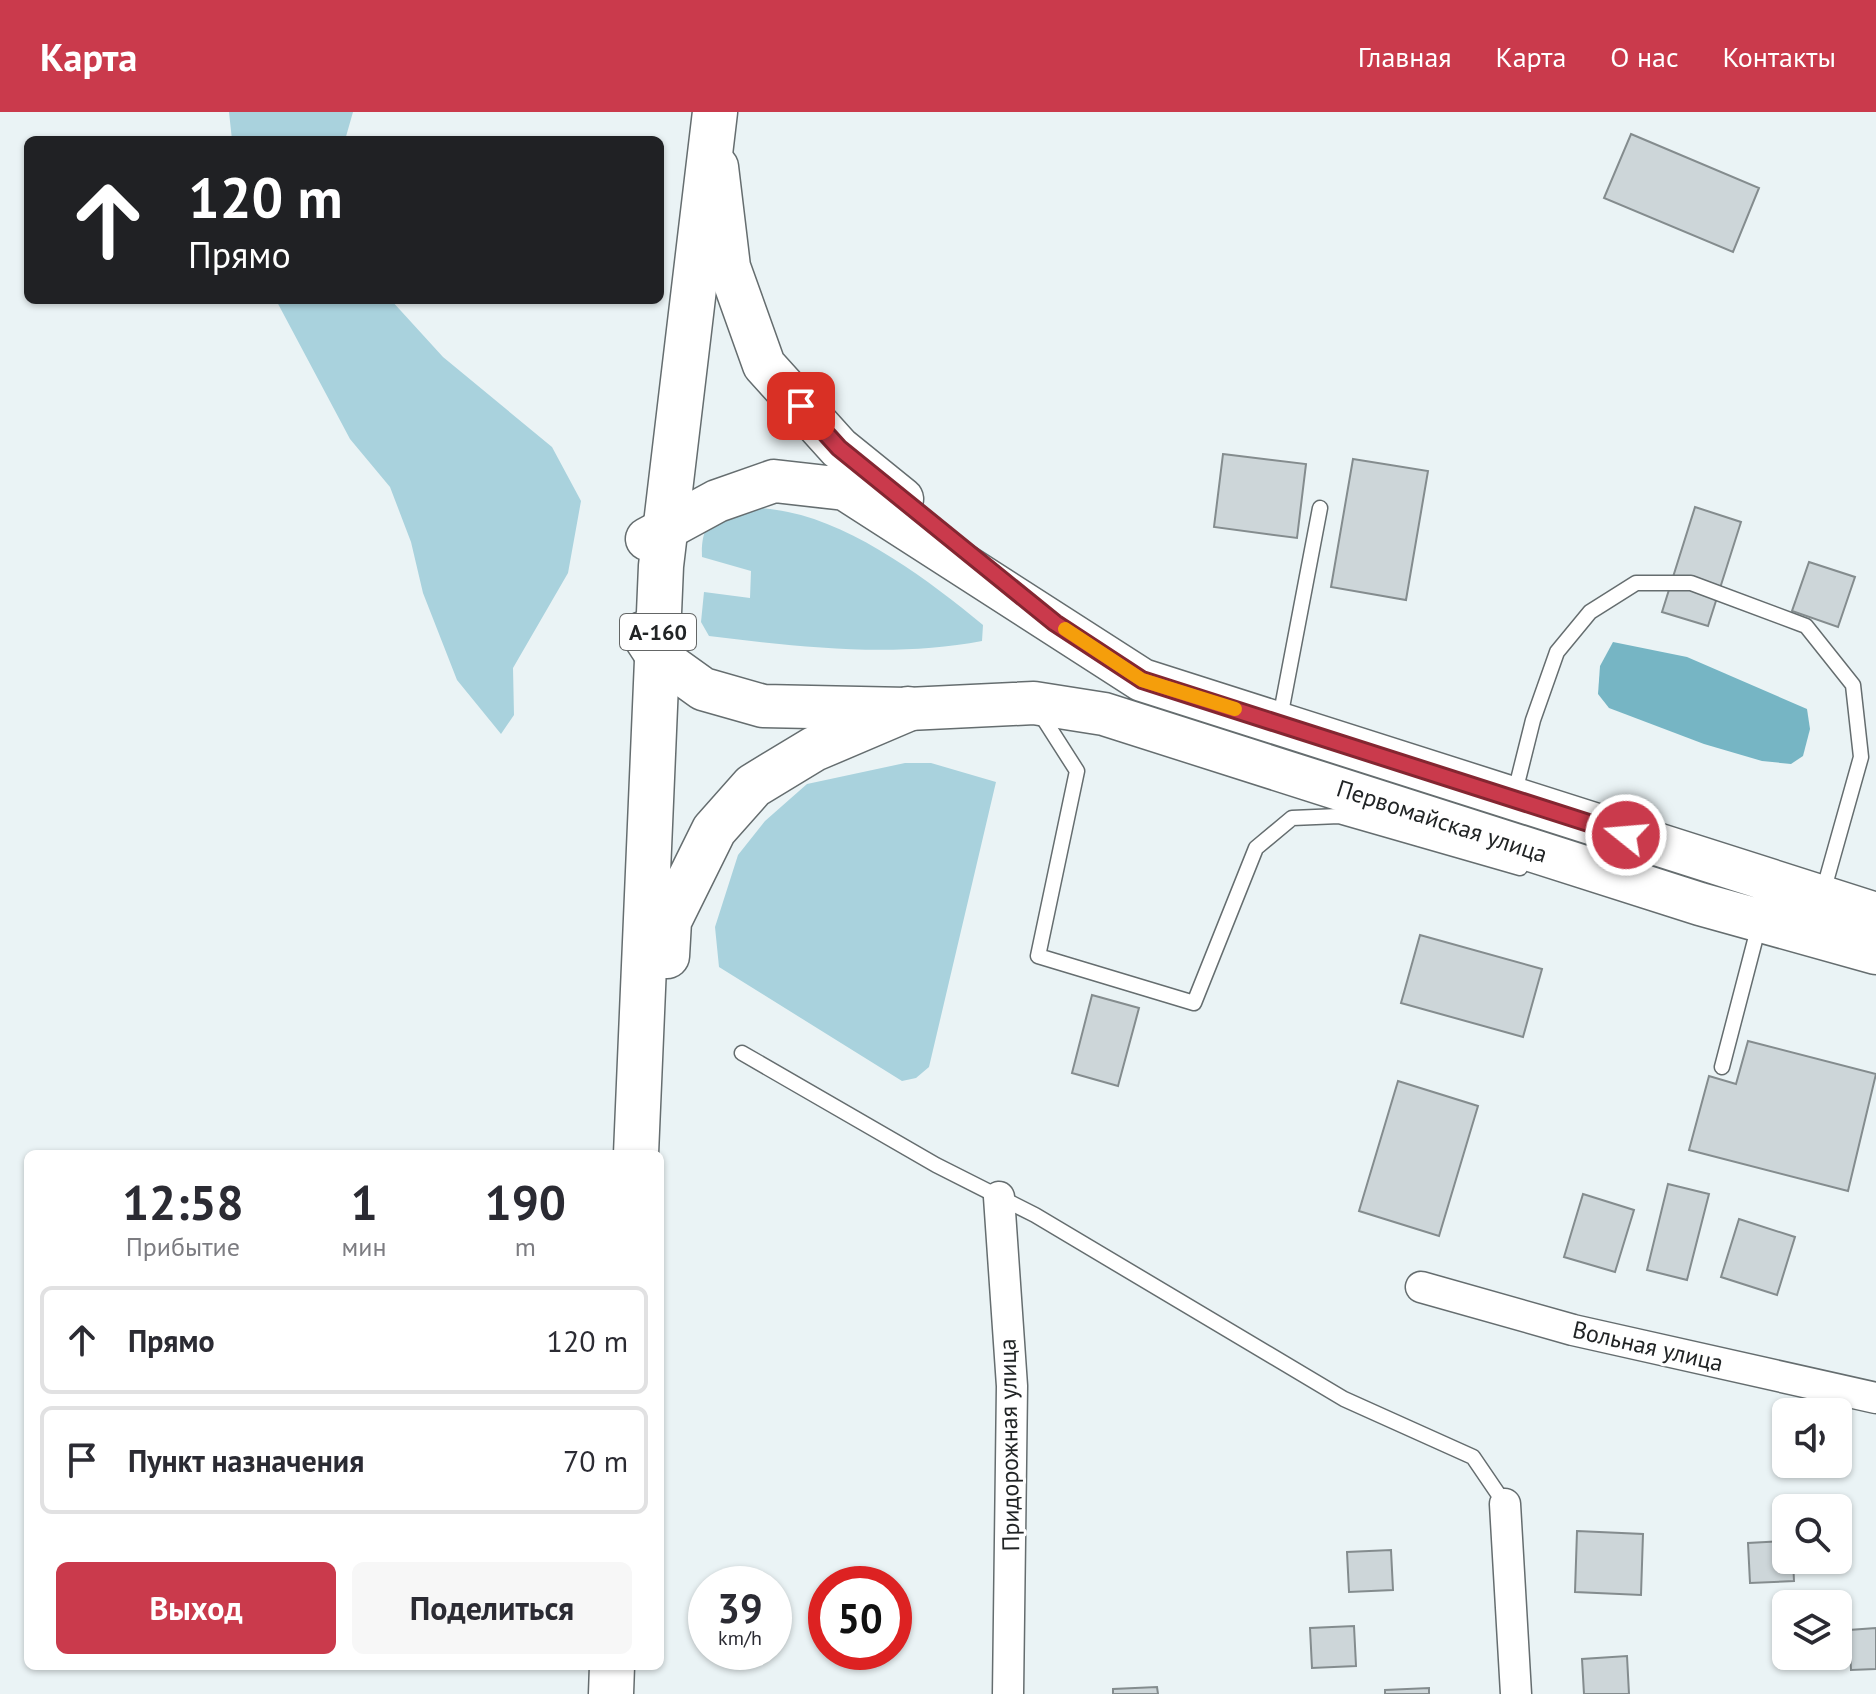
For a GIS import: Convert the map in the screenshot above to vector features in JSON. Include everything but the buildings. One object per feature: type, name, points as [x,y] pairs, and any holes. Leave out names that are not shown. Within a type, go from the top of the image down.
[{"type":"highway","name":"А-160","points":[[612,1150],[657,533],[658,341],[705,119]]},
{"type":"highway","name":"А-160","points":[[636,1150],[650,644]]},
{"type":"highway","points":[[655,1150],[669,921],[714,830],[753,786],[814,749],[908,709]]},
{"type":"highway","points":[[589,1694],[590,1670]]},
{"type":"highway","points":[[611,1694],[612,1670]]},
{"type":"main road","points":[[705,119],[729,267],[764,365],[839,448],[1055,623]]},
{"type":"main road","points":[[657,533],[717,501],[774,481],[845,489],[1055,623]]},
{"type":"main road","name":"Первомайская улица","points":[[1055,623],[1142,680],[1876,914]]},
{"type":"main road","name":"Первомайская улица","points":[[650,644],[703,689],[763,706],[908,709],[1034,703],[1104,714],[1700,904],[1876,953]]},
{"type":"street","name":"Придорожная улица","points":[[999,1197],[1012,1386],[1008,1694]]},
{"type":"street","name":"Вольная улица","points":[[1421,1287],[1573,1330],[1876,1398]]},
{"type":"street","points":[[1505,1504],[1516,1694]]},
{"type":"lane","points":[[1279,723],[1320,508]]},
{"type":"lane","points":[[1513,800],[1533,720],[1557,652],[1590,612],[1636,583],[1691,583],[1806,626],[1853,685],[1861,757],[1822,897]]},
{"type":"lane","points":[[1034,703],[1077,771],[1038,956],[1194,1003],[1256,848],[1292,818],[1339,816],[1536,873]]},
{"type":"lane","points":[[1657,908],[1700,904]]},
{"type":"lane","points":[[1722,1067],[1760,921]]},
{"type":"lane","points":[[742,1053],[999,1197],[1344,1399],[1473,1457],[1505,1504]]},
{"type":"shaded area","points":[[229,112],[353,112],[346,136],[232,136]]},
{"type":"shaded area","points":[[278,304],[395,304],[443,357],[552,447],[581,501],[568,573],[513,668],[514,715],[501,734],[457,680],[423,593],[411,542],[390,487],[350,439]]},
{"type":"shaded area","points":[[728,504],[814,519],[866,543],[917,574],[983,625],[982,641],[880,650],[811,647],[709,636],[701,622],[704,592],[750,598],[751,571],[702,557],[707,527]]},
{"type":"shaded area","points":[[1613,642],[1687,657],[1807,709],[1810,729],[1803,756],[1791,764],[1762,761],[1704,744],[1609,708],[1598,694],[1600,666]]},
{"type":"shaded area","points":[[905,763],[931,763],[996,782],[929,1067],[916,1078],[902,1081],[719,967],[715,927],[738,855],[765,821],[807,784]]},
{"type":"slow traffic","points":[[1065,629],[1142,680],[1235,709]]},
{"type":"route","points":[[801,406],[839,448],[1055,623],[1142,680],[1626,835]]}]
